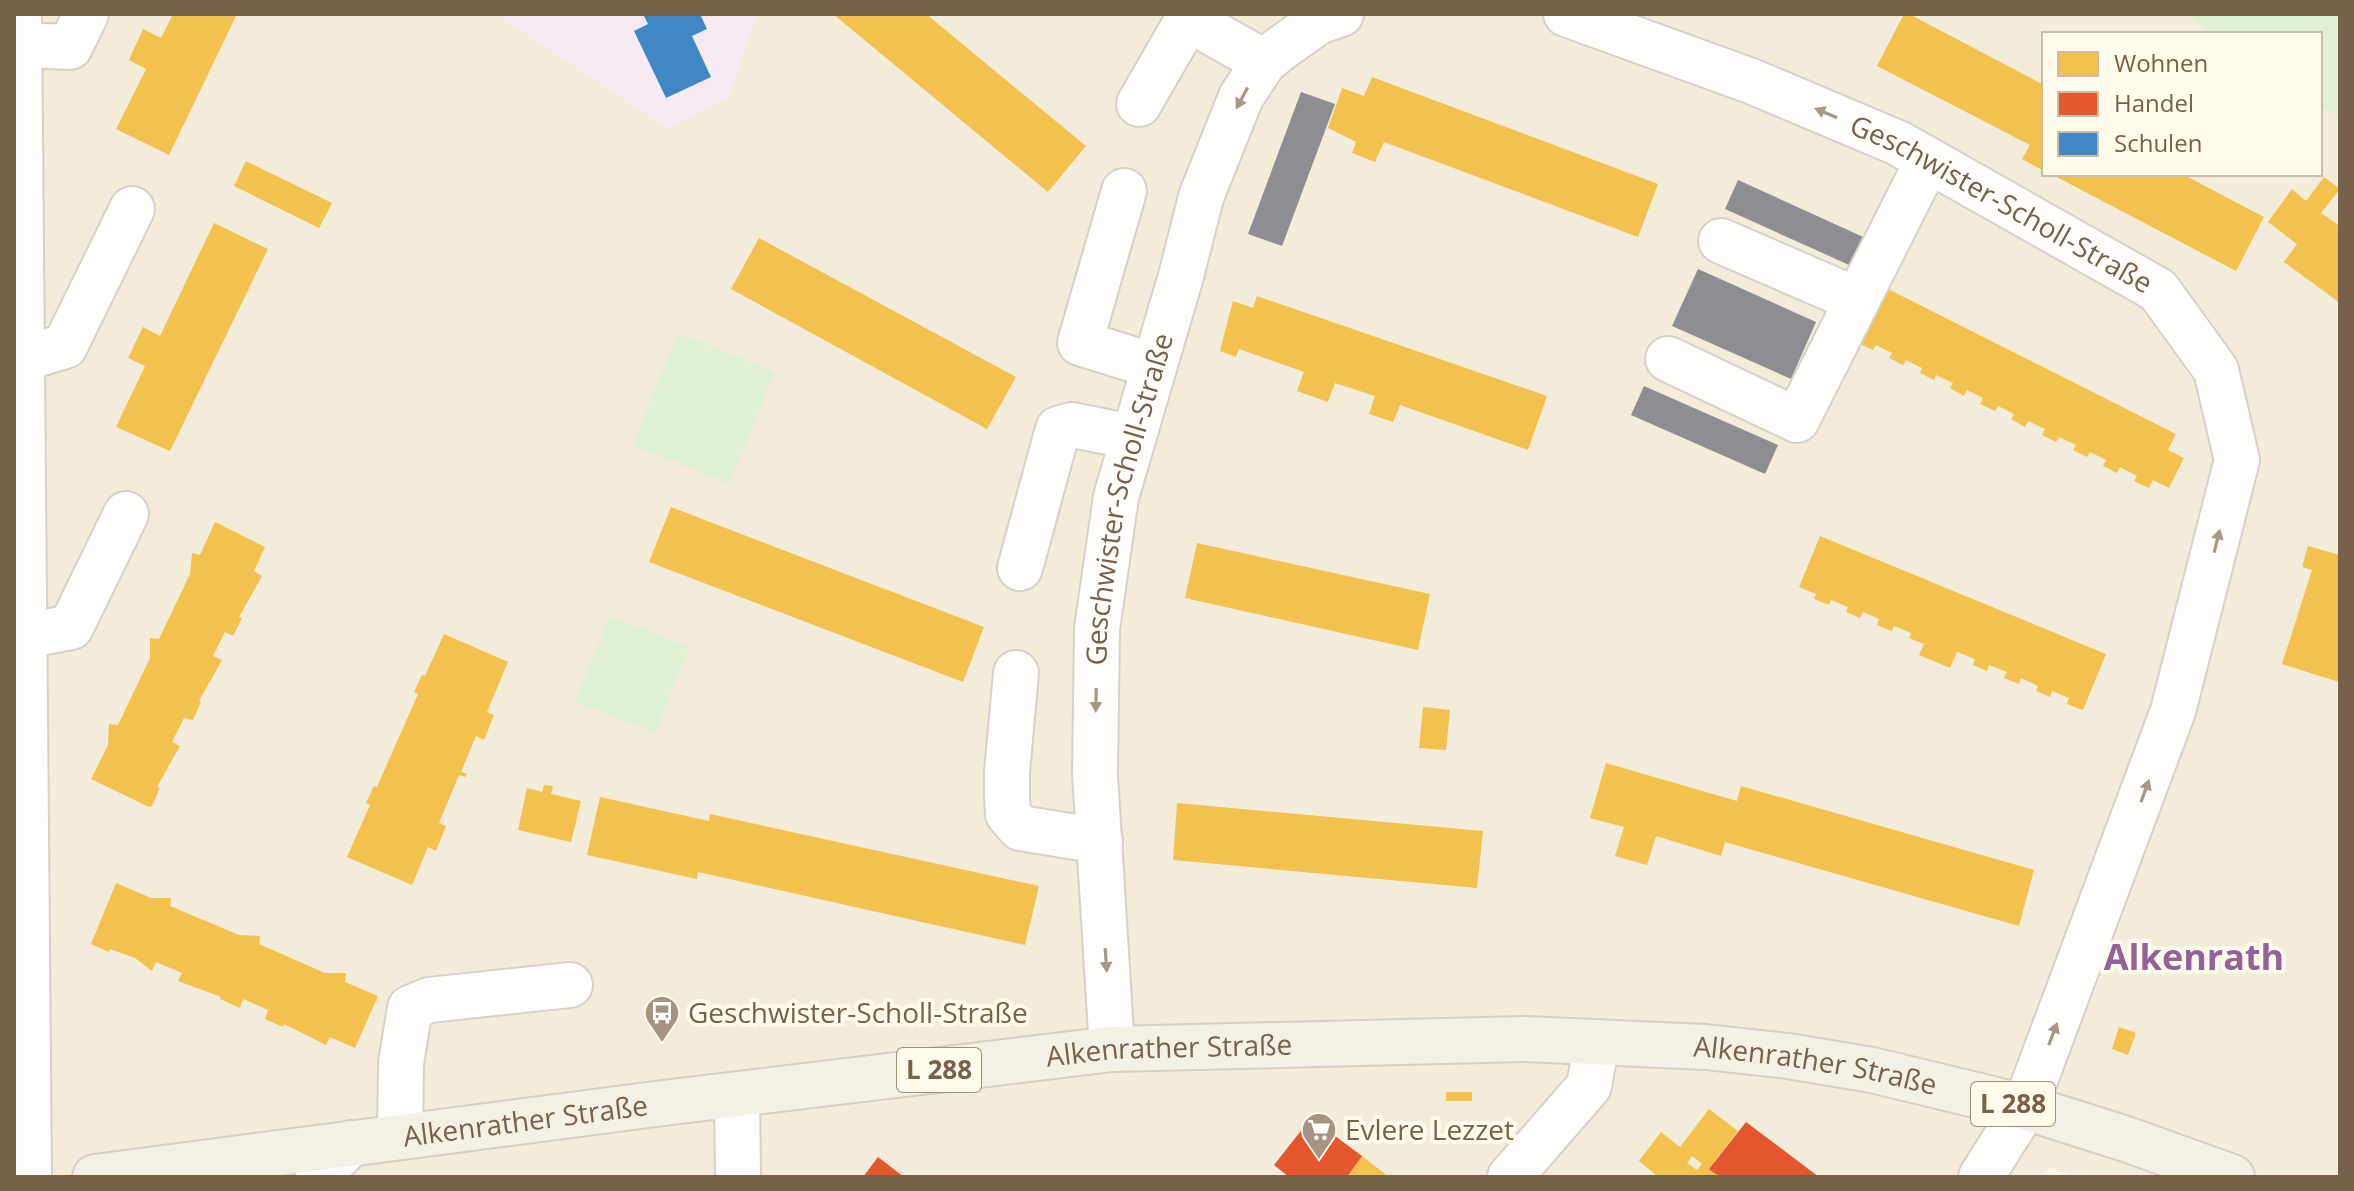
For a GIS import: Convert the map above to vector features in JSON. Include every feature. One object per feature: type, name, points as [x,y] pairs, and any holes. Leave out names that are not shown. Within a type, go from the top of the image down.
[{"type":"main road","name":"Alkenrather Straße","points":[[95,1177],[1112,1049],[1525,1039],[1706,1047],[1872,1070],[2025,1107],[2232,1177]]},
{"type":"street","points":[[29,1177],[20,831],[22,359],[18,52],[70,47],[86,14]]},
{"type":"street","name":"Geschwister-Scholl-Straße","points":[[1112,1049],[1095,775],[1097,629],[1116,497],[1201,197],[1241,97],[1264,62],[1318,22],[1341,14]]},
{"type":"street","name":"Geschwister-Scholl-Straße","points":[[1566,14],[1630,24],[1751,81],[1898,143],[2158,290],[2216,370],[2237,460],[2173,711],[2025,1107],[1981,1177]]},
{"type":"street","points":[[1139,104],[1188,19],[1264,62]]},
{"type":"street","points":[[1668,359],[1797,420],[1928,160]]},
{"type":"street","points":[[1124,191],[1080,343],[1154,366]]},
{"type":"street","points":[[22,359],[65,346],[132,209]]},
{"type":"street","points":[[1721,241],[1857,300]]},
{"type":"street","points":[[1020,568],[1058,429],[1072,425],[1133,437]]},
{"type":"street","points":[[22,641],[71,627],[126,514]]},
{"type":"street","points":[[1016,673],[1007,772],[1008,814],[1020,828],[1100,841]]},
{"type":"street","points":[[400,1137],[401,1063],[410,1008],[429,1000],[570,985]]},
{"type":"street","points":[[1510,1177],[1589,1086],[1597,1042]]},
{"type":"street","points":[[737,1096],[738,1177]]},
{"type":"street","points":[[318,1177],[351,1143]]},
{"type":"shaded area","points":[[14,14],[495,14],[669,129],[729,97],[757,14],[2184,14],[2211,32],[2042,32],[2042,176],[2322,176],[2322,106],[2340,118],[2340,1177],[2075,1177],[2050,1167],[2041,1177],[14,1177]]},
{"type":"shaded area","points":[[495,14],[757,14],[729,97],[669,129]]},
{"type":"green space","points":[[2184,14],[2340,14],[2340,118],[2322,106],[2322,32],[2211,32]]},
{"type":"green space","points":[[678,333],[775,372],[730,484],[632,445]]},
{"type":"green space","points":[[610,616],[689,647],[655,733],[575,702]]},
{"type":"building: Wohnen","points":[[173,14],[237,14],[169,155],[116,129],[146,69],[129,60],[143,29],[161,38]]},
{"type":"building: Wohnen","points":[[833,14],[926,14],[1086,146],[1048,192]]},
{"type":"building: Wohnen","points":[[1904,14],[1909,14],[2042,84],[2042,170],[2022,159],[2030,145],[1877,66]]},
{"type":"building: Wohnen","points":[[1372,77],[1658,184],[1638,237],[1384,142],[1375,162],[1352,153],[1356,142],[1328,128],[1342,88],[1364,96]]},
{"type":"building: Wohnen","points":[[246,161],[332,203],[319,228],[234,186]]},
{"type":"building: Wohnen","points":[[2055,176],[2186,176],[2264,217],[2236,271]]},
{"type":"building: Wohnen","points":[[2324,177],[2340,189],[2321,213],[2340,226],[2340,303],[2284,262],[2297,244],[2268,222],[2292,189],[2306,201]]},
{"type":"building: Wohnen","points":[[214,223],[268,249],[170,451],[116,427],[145,366],[128,358],[143,327],[160,336]]},
{"type":"building: Wohnen","points":[[759,238],[1016,377],[987,429],[731,289]]},
{"type":"building: Wohnen","points":[[1882,286],[2176,434],[2168,450],[2184,458],[2169,488],[2153,480],[2149,488],[2134,481],[2137,476],[2120,467],[2117,473],[2103,466],[2106,460],[2090,452],[2087,457],[2073,450],[2076,445],[2059,437],[2056,442],[2042,435],[2045,429],[2028,421],[2025,427],[2011,419],[2014,414],[1998,406],[1995,411],[1980,404],[1983,398],[1967,390],[1964,396],[1950,388],[1953,383],[1936,375],[1934,380],[1920,373],[1922,368],[1906,360],[1903,365],[1889,358],[1892,353],[1876,345],[1873,350],[1854,341]]},
{"type":"building: Wohnen","points":[[1257,296],[1547,396],[1528,450],[1400,405],[1393,422],[1369,414],[1375,396],[1335,383],[1328,402],[1297,391],[1304,372],[1239,349],[1236,357],[1220,351],[1233,301],[1253,308]]},
{"type":"building: Wohnen","points":[[671,507],[984,627],[963,682],[649,562]]},
{"type":"building: Wohnen","points":[[215,522],[265,547],[254,571],[262,576],[239,617],[242,618],[233,636],[225,632],[213,656],[222,660],[199,701],[193,720],[184,718],[172,742],[180,746],[149,807],[91,779],[108,745],[109,724],[118,725],[150,658],[150,638],[159,639],[190,574],[192,553],[200,555]]},
{"type":"building: Wohnen","points":[[1820,536],[2106,654],[2083,710],[2067,704],[2069,698],[2052,691],[2050,697],[2036,691],[2038,686],[2021,678],[2019,684],[2004,678],[2007,672],[1989,665],[1987,671],[1973,665],[1975,659],[1957,652],[1950,668],[1919,655],[1924,644],[1909,638],[1911,633],[1894,626],[1892,631],[1877,625],[1879,619],[1863,612],[1860,618],[1846,612],[1848,607],[1831,600],[1829,605],[1814,599],[1816,594],[1799,587]]},
{"type":"building: Wohnen","points":[[1197,543],[1430,594],[1418,650],[1185,598]]},
{"type":"building: Wohnen","points":[[2308,546],[2340,555],[2339,682],[2282,664],[2312,570],[2302,567]]},
{"type":"building: Wohnen","points":[[444,634],[508,662],[487,712],[494,715],[484,740],[476,736],[461,772],[467,774],[465,777],[459,775],[439,823],[446,826],[436,851],[428,847],[412,885],[347,857],[370,805],[366,803],[374,786],[377,787],[418,694],[414,692],[422,675],[425,676]]},
{"type":"building: Wohnen","points":[[1423,707],[1450,710],[1446,750],[1419,748]]},
{"type":"building: Wohnen","points":[[1606,763],[1737,801],[1741,786],[2034,870],[2019,926],[1725,842],[1721,856],[1656,836],[1647,865],[1615,856],[1624,827],[1590,818]]},
{"type":"building: Wohnen","points":[[544,785],[553,786],[551,794],[581,801],[571,842],[518,830],[527,788],[542,792]]},
{"type":"building: Wohnen","points":[[600,797],[709,821],[710,814],[1039,886],[1025,945],[698,872],[697,879],[587,855]]},
{"type":"building: Wohnen","points":[[1177,803],[1483,831],[1477,888],[1173,860]]},
{"type":"building: Wohnen","points":[[116,883],[151,898],[171,898],[170,906],[239,935],[260,936],[259,944],[325,973],[346,973],[345,982],[378,996],[355,1048],[330,1037],[326,1045],[284,1024],[283,1027],[265,1019],[268,1010],[243,999],[240,1008],[221,997],[178,981],[182,973],[156,962],[152,971],[135,958],[91,944]]},
{"type":"building: Wohnen","points":[[2119,1027],[2136,1033],[2128,1055],[2112,1049]]},
{"type":"building: Wohnen","points":[[1446,1092],[1472,1092],[1472,1101],[1446,1101]]},
{"type":"building: Wohnen","points":[[1709,1109],[1738,1131],[1709,1169],[1721,1177],[1653,1177],[1655,1174],[1639,1161],[1661,1132],[1680,1147]],"holes":[[[1692,1156],[1702,1164],[1697,1170],[1687,1163]]]},
{"type":"building: Wohnen","points":[[1362,1156],[1389,1177],[1347,1177]]},
{"type":"building: Handel","points":[[1311,1118],[1362,1156],[1347,1177],[1289,1177],[1274,1165]]},
{"type":"building: Handel","points":[[1746,1122],[1819,1177],[1721,1177],[1711,1171],[1709,1169]]},
{"type":"building: Handel","points":[[878,1157],[904,1177],[863,1177]]},
{"type":"building: Schulen","points":[[643,14],[700,14],[707,29],[692,36],[711,77],[666,98],[634,31],[648,24]]},
{"type":"building: Industrie","points":[[1301,92],[1335,104],[1282,246],[1248,234]]},
{"type":"building: Industrie","points":[[1738,180],[1872,241],[1858,269],[1725,209]]},
{"type":"building: Industrie","points":[[1698,269],[1816,322],[1791,379],[1672,326]]},
{"type":"building: Industrie","points":[[1644,386],[1778,445],[1765,474],[1631,415]]},
{"type":"place","name":"Geschwister-Scholl-Straße","points":[[662,1044]]},
{"type":"place","name":"Evlere Lezzet","points":[[1319,1161]]},
{"type":"district","name":"Alkenrath","points":[[2194,957]]}]
